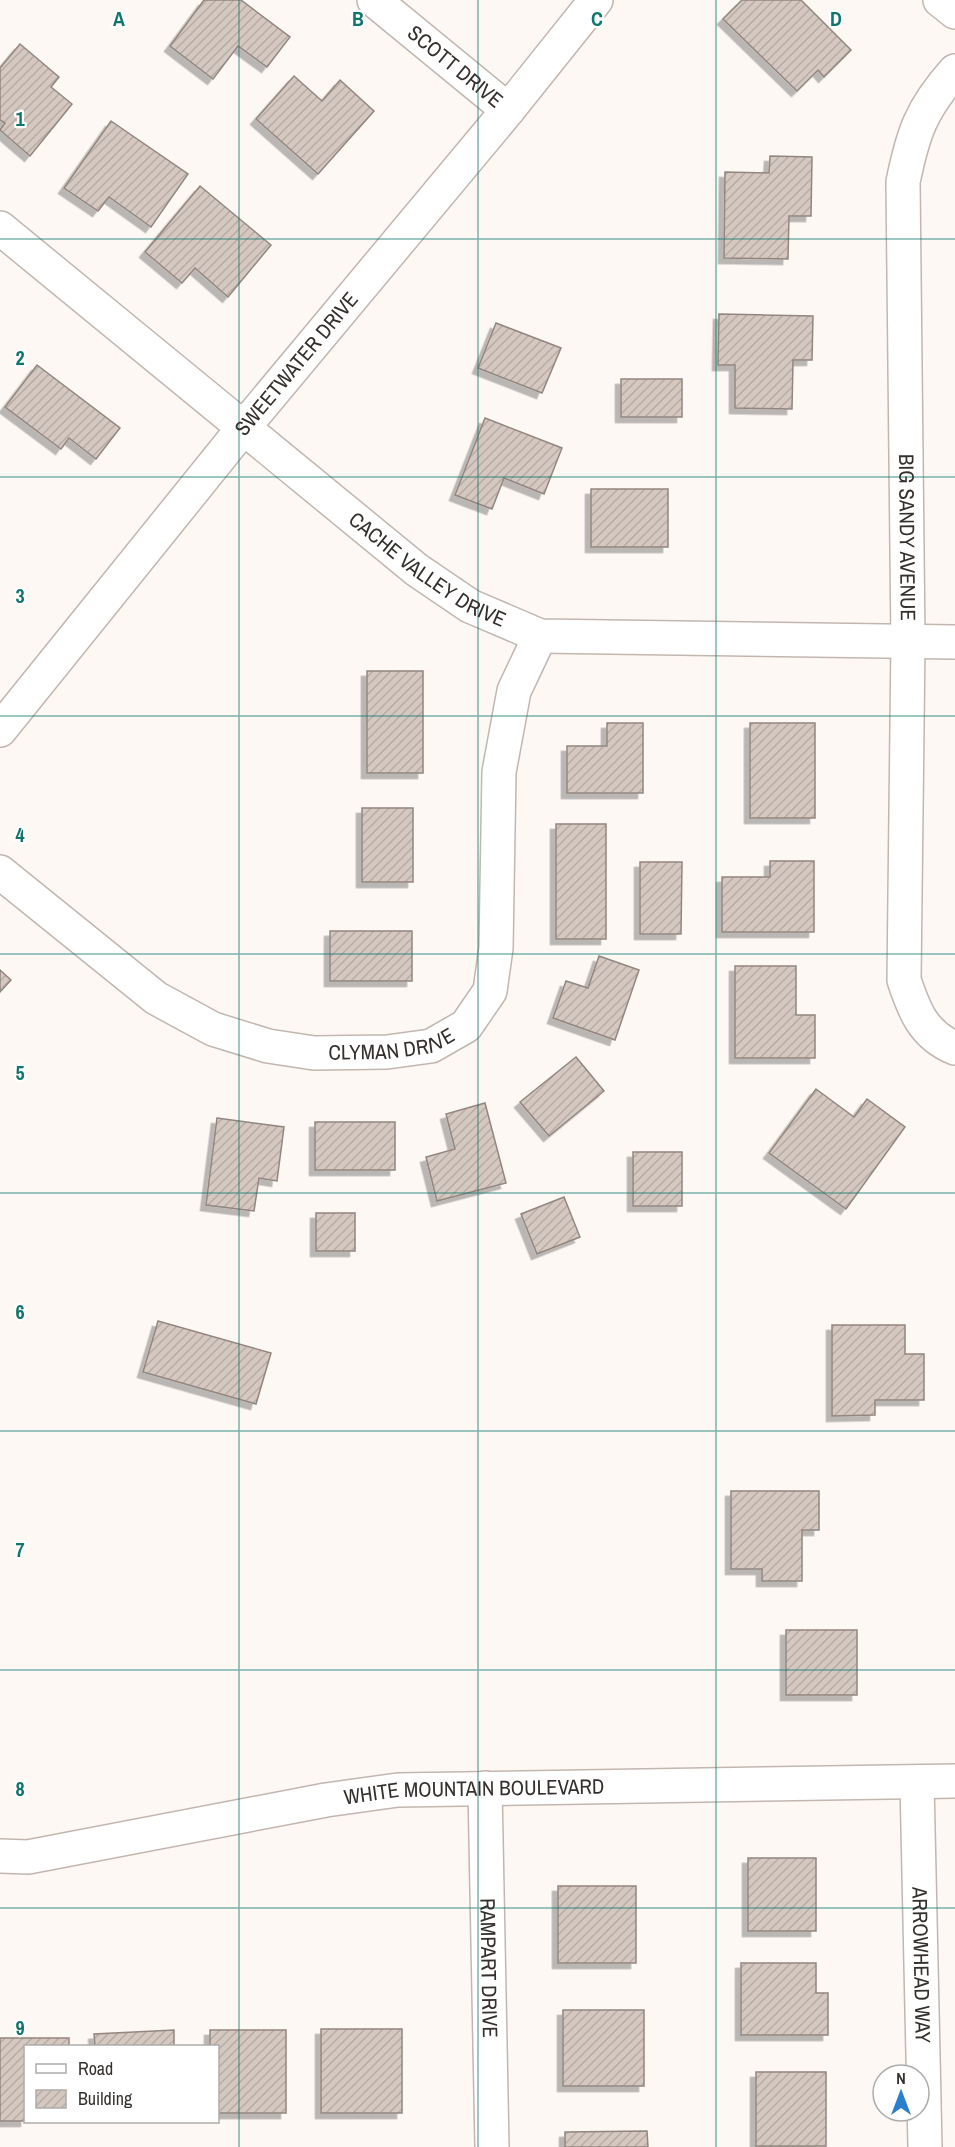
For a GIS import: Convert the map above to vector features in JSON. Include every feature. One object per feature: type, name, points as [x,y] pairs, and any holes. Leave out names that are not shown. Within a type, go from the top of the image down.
[{"type":"street","name":"SCOTT DRIVE","points":[[374,0],[508,110]]},
{"type":"street","name":"SWEETWATER DRIVE","points":[[0,729],[244,427],[508,110],[596,0]]},
{"type":"street","points":[[940,0],[955,12]]},
{"type":"street","name":"BIG SANDY AVENUE","points":[[955,71],[936,92],[913,135],[903,182],[908,642],[904,980],[916,1016],[941,1043],[955,1048]]},
{"type":"street","name":"CACHE VALLEY DRIVE","points":[[0,228],[417,570],[470,606],[540,636],[955,642]]},
{"type":"street","name":"CLYMAN DRIVE","points":[[0,872],[156,998],[213,1029],[268,1046],[314,1053],[387,1052],[431,1046],[466,1026],[490,991],[496,948],[499,772],[514,691],[540,636]]},
{"type":"street","name":"WHITE MOUNTAIN BOULEVARD","points":[[0,1856],[28,1857],[326,1800],[398,1790],[955,1781]]},
{"type":"street","name":"ARROWHEAD WAY","points":[[916,1782],[925,2147]]},
{"type":"street","name":"RAMPART DRIVE","points":[[485,1788],[492,2147]]},
{"type":"building","points":[[204,0],[241,0],[290,37],[267,67],[238,46],[213,79],[170,46]]},
{"type":"building","points":[[742,0],[801,0],[851,50],[824,77],[818,70],[797,91],[723,19]]},
{"type":"building","points":[[20,44],[59,77],[51,87],[72,104],[30,156],[0,130],[5,123],[0,120],[0,68]]},
{"type":"building","points":[[294,76],[322,101],[340,80],[374,111],[318,174],[256,119]]},
{"type":"building","points":[[111,121],[188,174],[151,227],[109,197],[98,211],[64,188]]},
{"type":"building","points":[[770,156],[812,157],[811,216],[789,216],[788,259],[724,258],[725,172],[769,173]]},
{"type":"building","points":[[200,186],[271,245],[228,297],[195,268],[182,283],[145,252]]},
{"type":"building","points":[[719,314],[813,316],[812,360],[793,360],[792,409],[735,408],[735,365],[718,365]]},
{"type":"building","points":[[496,323],[561,348],[542,393],[478,368]]},
{"type":"building","points":[[37,365],[120,428],[96,459],[69,438],[61,449],[5,407]]},
{"type":"building","points":[[621,379],[682,379],[682,417],[621,417]]},
{"type":"building","points":[[485,418],[562,448],[544,494],[504,478],[492,509],[455,495]]},
{"type":"building","points":[[591,489],[668,489],[668,547],[591,547]]},
{"type":"building","points":[[367,671],[423,671],[423,773],[367,773]]},
{"type":"building","points":[[607,723],[643,723],[643,793],[567,793],[567,746],[607,746]]},
{"type":"building","points":[[750,723],[815,723],[815,818],[750,818]]},
{"type":"building","points":[[362,808],[413,808],[413,882],[362,882]]},
{"type":"building","points":[[556,824],[606,824],[606,939],[556,939]]},
{"type":"building","points":[[770,861],[814,861],[814,932],[722,932],[722,877],[770,877]]},
{"type":"building","points":[[640,862],[682,862],[681,934],[640,934]]},
{"type":"building","points":[[330,931],[412,931],[412,981],[330,981]]},
{"type":"building","points":[[599,956],[639,970],[615,1040],[553,1018],[566,981],[588,988]]},
{"type":"building","points":[[735,966],[796,966],[796,1015],[815,1015],[815,1058],[735,1058]]},
{"type":"building","points":[[0,970],[11,980],[0,992]]},
{"type":"building","points":[[576,1057],[604,1091],[549,1136],[520,1102]]},
{"type":"building","points":[[816,1089],[854,1117],[867,1099],[905,1127],[846,1209],[769,1153]]},
{"type":"building","points":[[485,1103],[506,1183],[437,1201],[426,1157],[455,1149],[446,1114]]},
{"type":"building","points":[[217,1118],[284,1127],[277,1181],[259,1178],[254,1211],[206,1205]]},
{"type":"building","points":[[315,1122],[395,1122],[395,1170],[315,1170]]},
{"type":"building","points":[[633,1152],[682,1152],[682,1206],[633,1206]]},
{"type":"building","points":[[564,1197],[580,1237],[537,1254],[521,1214]]},
{"type":"building","points":[[316,1213],[355,1213],[355,1251],[316,1251]]},
{"type":"building","points":[[158,1321],[271,1353],[256,1404],[143,1372]]},
{"type":"building","points":[[832,1325],[905,1325],[905,1354],[924,1354],[924,1400],[875,1400],[875,1415],[832,1416]]},
{"type":"building","points":[[731,1491],[819,1491],[819,1530],[802,1530],[802,1581],[762,1581],[762,1569],[731,1569]]},
{"type":"building","points":[[786,1630],[857,1630],[857,1695],[786,1695]]},
{"type":"building","points":[[748,1858],[816,1858],[816,1931],[748,1931]]},
{"type":"building","points":[[558,1886],[636,1886],[636,1963],[558,1963]]},
{"type":"building","points":[[741,1963],[816,1963],[816,1993],[828,1993],[828,2035],[741,2035]]},
{"type":"building","points":[[563,2010],[644,2010],[644,2086],[563,2086]]},
{"type":"building","points":[[321,2029],[402,2029],[402,2113],[321,2113]]},
{"type":"building","points":[[174,2030],[174,2045],[95,2045],[94,2034]]},
{"type":"building","points":[[210,2030],[286,2030],[286,2113],[219,2113],[219,2045],[210,2045]]},
{"type":"building","points":[[0,2038],[69,2038],[69,2045],[24,2045],[24,2121],[0,2121]]},
{"type":"building","points":[[756,2072],[826,2072],[826,2146],[756,2146]]},
{"type":"building","points":[[647,2131],[648,2147],[565,2147],[565,2132]]}]
